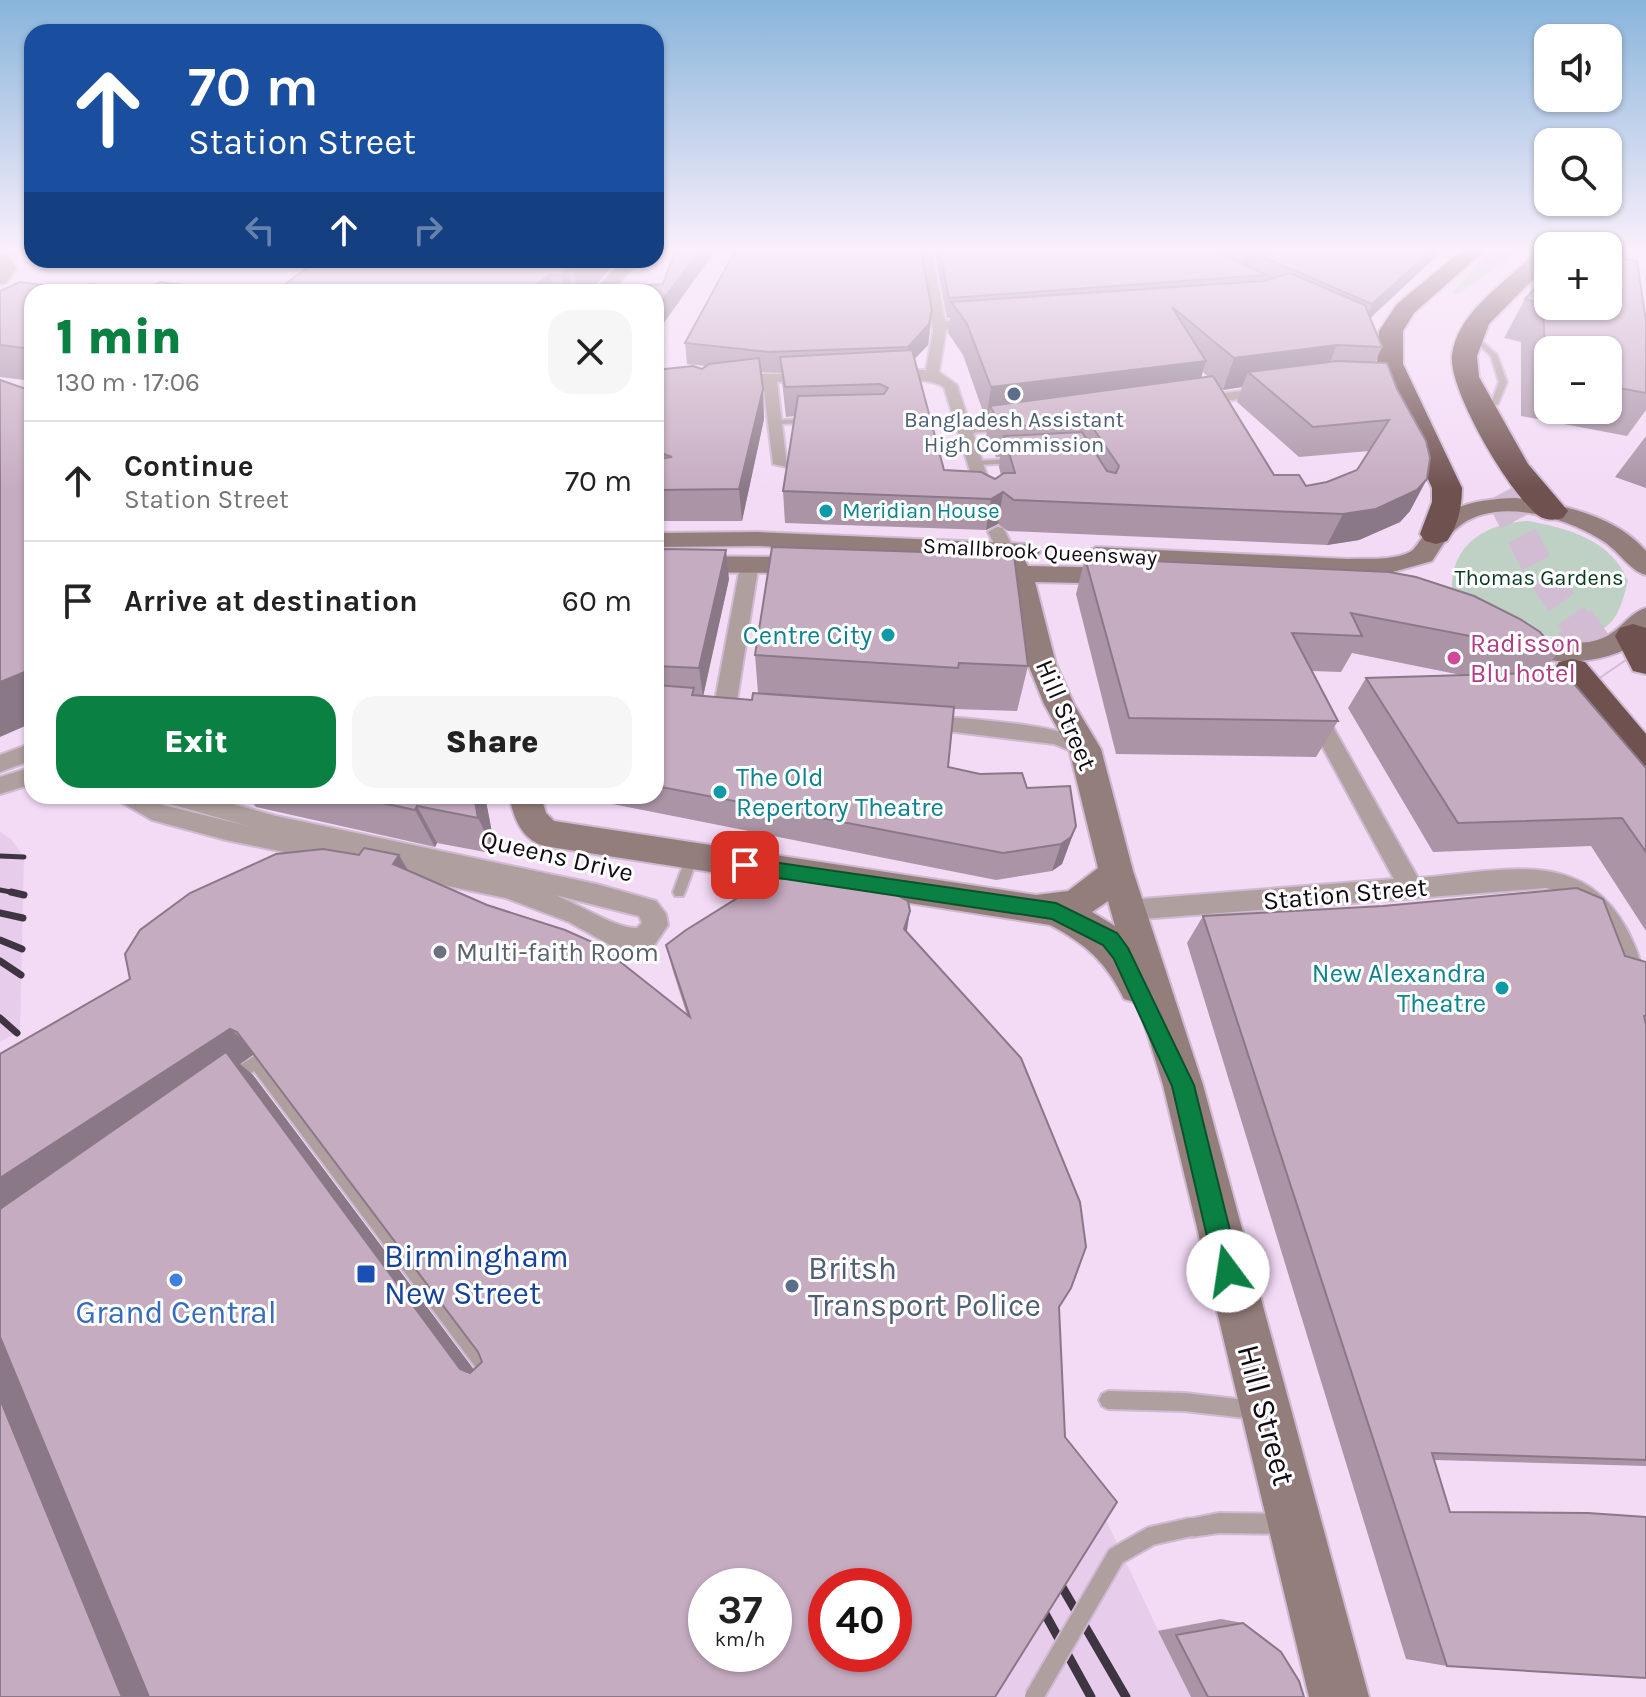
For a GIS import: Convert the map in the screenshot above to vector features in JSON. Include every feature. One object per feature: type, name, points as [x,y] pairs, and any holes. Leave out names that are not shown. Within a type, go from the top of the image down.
[{"type":"highway","points":[[1392,330],[1387,371],[1447,488],[1447,502],[1429,545]]},
{"type":"highway","points":[[1421,330],[1414,343],[1412,363],[1472,490]]},
{"type":"highway","points":[[1449,330],[1440,355],[1443,370],[1500,494]]},
{"type":"highway","points":[[1472,330],[1463,361],[1466,377],[1532,490],[1552,511]]},
{"type":"highway","points":[[1507,644],[1646,804]]},
{"type":"highway","points":[[1634,647],[1646,713]]},
{"type":"highway","points":[[1572,671],[1646,762]]},
{"type":"street","points":[[932,374],[938,330]]},
{"type":"street","points":[[871,375],[932,374],[950,385],[988,503]]},
{"type":"street","points":[[713,377],[770,380],[825,377]]},
{"type":"street","points":[[770,380],[781,464]]},
{"type":"street","points":[[1176,404],[1294,388]]},
{"type":"street","points":[[962,424],[1037,421]]},
{"type":"street","name":"Smallbrook Queensway","points":[[664,540],[757,539],[1347,567],[1389,565],[1429,545],[1458,517],[1477,509],[1552,511],[1590,523]]},
{"type":"street","points":[[1590,523],[1646,537]]},
{"type":"street","points":[[1590,523],[1627,546],[1646,567]]},
{"type":"street","points":[[1424,585],[1420,572],[1429,545]]},
{"type":"street","name":"Smallbrook Queensway","points":[[664,564],[1008,552],[1295,579],[1397,592]]},
{"type":"street","name":"Hill Street","points":[[1008,552],[1042,664],[1059,704],[1085,749],[1116,871],[1183,1085],[1339,1697]]},
{"type":"street","points":[[697,705],[732,707],[750,562]]},
{"type":"street","points":[[1507,644],[1555,651],[1634,647]]},
{"type":"street","points":[[1299,685],[1412,889]]},
{"type":"street","points":[[903,721],[1057,737],[1085,749]]},
{"type":"street","points":[[0,764],[24,754]]},
{"type":"street","points":[[0,786],[24,778]]},
{"type":"street","name":"Queens Drive","points":[[141,804],[152,811],[226,831],[509,888],[541,898],[627,942],[644,939],[655,925],[653,914],[647,908],[596,894],[276,825],[200,804]]},
{"type":"street","points":[[527,804],[531,818],[544,833],[797,878],[1056,911],[1098,893],[1116,871]]},
{"type":"street","name":"Station Street","points":[[1129,910],[1524,878],[1560,880],[1600,906],[1626,949],[1635,995]]},
{"type":"street","name":"Hill Street","points":[[1056,911],[1110,939],[1121,954],[1183,1085]]},
{"type":"lane","points":[[776,422],[824,421]]},
{"type":"lane","points":[[976,463],[1020,461]]},
{"type":"lane","points":[[664,557],[750,562]]},
{"type":"lane","points":[[679,892],[692,857]]},
{"type":"lane","points":[[217,1089],[256,1062],[489,1371]]},
{"type":"lane","points":[[1108,1400],[1184,1402],[1266,1411]]},
{"type":"lane","points":[[1034,1697],[1116,1556],[1124,1549],[1163,1532],[1191,1527],[1219,1523],[1295,1524]]},
{"type":"shaded area","points":[[0,832],[11,839],[24,857],[20,1031],[0,1042]]},
{"type":"shaded area","points":[[1099,1505],[1158,1630],[1221,1619],[1279,1697],[978,1697]]},
{"type":"green space","name":"Thomas Gardens","points":[[1528,521],[1587,539],[1600,546],[1621,567],[1628,581],[1618,611],[1607,626],[1590,634],[1569,637],[1525,631],[1483,613],[1452,589],[1458,559],[1475,538],[1499,526]]},
{"type":"building","points":[[0,330],[24,330],[24,348],[0,345]]},
{"type":"building","points":[[692,330],[923,330],[908,347],[769,352],[685,343]]},
{"type":"building","points":[[969,330],[1187,330],[1206,361],[991,387]]},
{"type":"building","points":[[1200,330],[1375,330],[1382,347],[1337,345],[1234,358]]},
{"type":"building","points":[[1544,330],[1646,330],[1646,393],[1622,389],[1622,336],[1544,336]]},
{"type":"building","points":[[912,350],[944,470],[981,472],[995,479],[1004,473],[1015,473],[1004,436],[1082,432],[1107,471],[1116,473],[1119,466],[1091,425],[1001,426],[990,406],[1213,376],[1274,475],[1299,475],[1306,486],[1327,482],[1357,470],[1389,420],[1313,427],[1248,372],[1337,361],[1387,363],[1397,389],[1426,441],[1430,458],[1427,479],[1417,490],[1376,509],[1343,514],[1014,500],[1003,492],[991,499],[783,491],[798,396],[884,394],[888,388],[880,384],[785,387],[780,357]]},
{"type":"building","points":[[759,358],[763,389],[739,489],[664,490],[664,458],[672,457],[664,454],[664,369],[693,366],[702,369],[709,364]]},
{"type":"building","points":[[0,380],[24,388],[24,672],[0,682]]},
{"type":"building","points":[[772,547],[1014,555],[1028,666],[959,663],[958,668],[755,655]]},
{"type":"building","points":[[664,549],[726,550],[699,668],[664,666]]},
{"type":"building","points":[[1085,558],[1389,572],[1416,577],[1474,596],[1520,619],[1540,632],[1558,653],[1351,613],[1362,636],[1292,633],[1338,721],[1129,718]]},
{"type":"building","points":[[1564,672],[1646,768],[1646,852],[1622,818],[1458,823],[1366,678]]},
{"type":"building","points":[[664,686],[694,688],[692,695],[752,700],[753,693],[954,707],[948,767],[980,774],[1022,773],[1027,788],[1070,786],[1076,826],[1071,837],[1061,844],[1003,853],[664,788]]},
{"type":"building","points":[[387,804],[475,804],[478,818],[417,806],[415,810]]},
{"type":"building","points":[[364,848],[399,855],[393,864],[487,905],[565,930],[599,945],[690,1017],[666,945],[744,894],[777,879],[841,879],[888,890],[908,901],[910,911],[904,929],[1021,1058],[1080,1202],[1086,1247],[1071,1288],[1059,1307],[1065,1437],[1117,1502],[995,1697],[149,1697],[0,1337],[0,1209],[226,1052],[460,1369],[470,1373],[482,1362],[478,1352],[237,1032],[230,1029],[0,1178],[0,1054],[130,979],[125,954],[140,930],[190,893],[276,854],[323,849],[359,855]]},
{"type":"building","points":[[1577,888],[1603,899],[1625,956],[1646,962],[1646,1460],[1432,1453],[1450,1512],[1588,1513],[1646,1517],[1646,1678],[1447,1666],[1203,916],[1383,906]]},
{"type":"building","points":[[0,1399],[122,1697],[0,1697]]},
{"type":"building","points":[[1243,1623],[1281,1652],[1299,1681],[1304,1697],[1208,1697],[1176,1635]]},
{"type":"tunnel","points":[[1500,494],[1543,576],[1576,623]]},
{"type":"tunnel","points":[[1575,621],[1610,672]]},
{"type":"railway","points":[[0,856],[24,857]]},
{"type":"railway","points":[[0,890],[13,893]]},
{"type":"railway","points":[[13,893],[21,894]]},
{"type":"railway","points":[[13,893],[24,895]]},
{"type":"railway","points":[[0,913],[23,918]]},
{"type":"railway","points":[[0,940],[22,949]]},
{"type":"railway","points":[[0,961],[21,975]]},
{"type":"railway","points":[[0,1018],[17,1033]]},
{"type":"railway","points":[[1055,1575],[1126,1697]]},
{"type":"railway","points":[[1038,1601],[1091,1697]]},
{"type":"place","name":"Bangladesh Assistant High Commission","points":[[1014,394]]},
{"type":"place","name":"Meridian House","points":[[826,511]]},
{"type":"place","name":"Centre City","points":[[888,635]]},
{"type":"place","name":"Radisson Blu hotel","points":[[1454,658]]},
{"type":"place","name":"The Old Repertory Theatre","points":[[720,792]]},
{"type":"place","name":"Multi-faith Room","points":[[440,952]]},
{"type":"place","name":"New Alexandra Theatre","points":[[1502,988]]},
{"type":"place","name":"Birmingham New Street","points":[[366,1274]]},
{"type":"place","name":"Grand Central","points":[[176,1280]]},
{"type":"place","name":"Britsh Transport Police","points":[[792,1286]]},
{"type":"route","points":[[745,865],[1056,911],[1110,939],[1121,954],[1183,1085],[1228,1271]]}]
